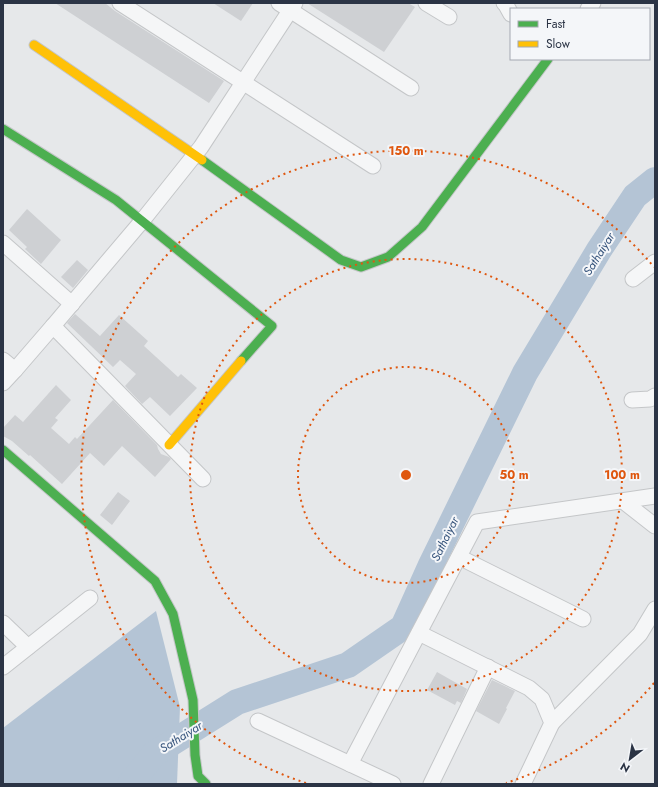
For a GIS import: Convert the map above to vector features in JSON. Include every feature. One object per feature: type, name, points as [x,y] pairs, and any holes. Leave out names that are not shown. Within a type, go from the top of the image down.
[{"type":"street","points":[[120,3],[373,166]]},
{"type":"street","points":[[426,3],[449,17]]},
{"type":"street","points":[[504,3],[510,12]]},
{"type":"street","points":[[3,383],[142,221],[195,155],[243,83],[288,6],[411,88]]},
{"type":"street","points":[[34,45],[195,155],[341,260],[361,267],[388,257],[422,227],[547,60]]},
{"type":"street","points":[[3,129],[116,200],[272,326],[169,445]]},
{"type":"street","points":[[3,242],[72,304]]},
{"type":"street","points":[[632,279],[655,262]]},
{"type":"street","points":[[53,326],[203,479]]},
{"type":"street","points":[[3,360],[15,370]]},
{"type":"street","points":[[632,400],[650,399],[655,396]]},
{"type":"street","points":[[3,450],[154,581],[173,614],[193,700],[195,755],[198,776],[206,784]]},
{"type":"street","points":[[350,764],[477,522],[655,496]]},
{"type":"street","points":[[623,501],[655,526]]},
{"type":"street","points":[[459,557],[584,619]]},
{"type":"street","points":[[3,667],[90,598]]},
{"type":"street","points":[[523,784],[552,723],[640,634],[655,610]]},
{"type":"street","points":[[3,623],[28,647]]},
{"type":"street","points":[[419,633],[529,688],[542,699],[552,723]]},
{"type":"street","points":[[431,784],[488,668]]},
{"type":"street","points":[[258,721],[393,784]]},
{"type":"water","points":[[156,611],[180,707],[177,784],[3,784],[3,728]]},
{"type":"building","points":[[55,3],[105,3],[115,11],[224,81],[209,103]]},
{"type":"building","points":[[213,3],[253,3],[241,21]]},
{"type":"building","points":[[307,3],[408,3],[415,7],[384,52]]},
{"type":"building","points":[[27,209],[61,240],[41,264],[25,249],[27,247],[9,230]]},
{"type":"building","points":[[77,260],[88,270],[73,288],[61,277]]},
{"type":"building","points":[[75,314],[100,336],[119,315],[148,341],[144,346],[178,377],[181,374],[197,388],[170,416],[150,397],[142,404],[125,386],[136,374],[120,360],[113,367],[67,323]]},
{"type":"building","points":[[56,385],[71,400],[55,418],[58,420],[51,428],[69,444],[75,437],[77,439],[113,400],[157,445],[161,454],[171,459],[155,477],[122,446],[104,466],[90,453],[62,484],[30,455],[29,456],[12,441],[3,436],[3,428],[15,415],[23,422]]},
{"type":"building","points":[[118,492],[130,501],[112,525],[100,515]]},
{"type":"building","points":[[437,672],[467,689],[461,703],[457,701],[455,705],[427,690]]},
{"type":"building","points":[[492,680],[515,691],[499,724],[476,711]]},
{"type":"waterway","name":"Sathaiyar","points":[[130,784],[154,754],[237,702],[348,665],[403,627],[430,567],[525,373],[599,250],[635,196],[655,180]]},
{"type":"traffic: fast","points":[[202,160],[341,260],[361,267],[388,257],[422,227],[547,60]]},
{"type":"traffic: fast","points":[[3,129],[116,200],[272,326],[241,361]]},
{"type":"traffic: fast","points":[[3,450],[155,581],[173,614],[193,700],[195,755],[198,776],[206,784]]},
{"type":"traffic: slow","points":[[34,45],[202,160]]},
{"type":"traffic: slow","points":[[169,445],[241,361]]}]
